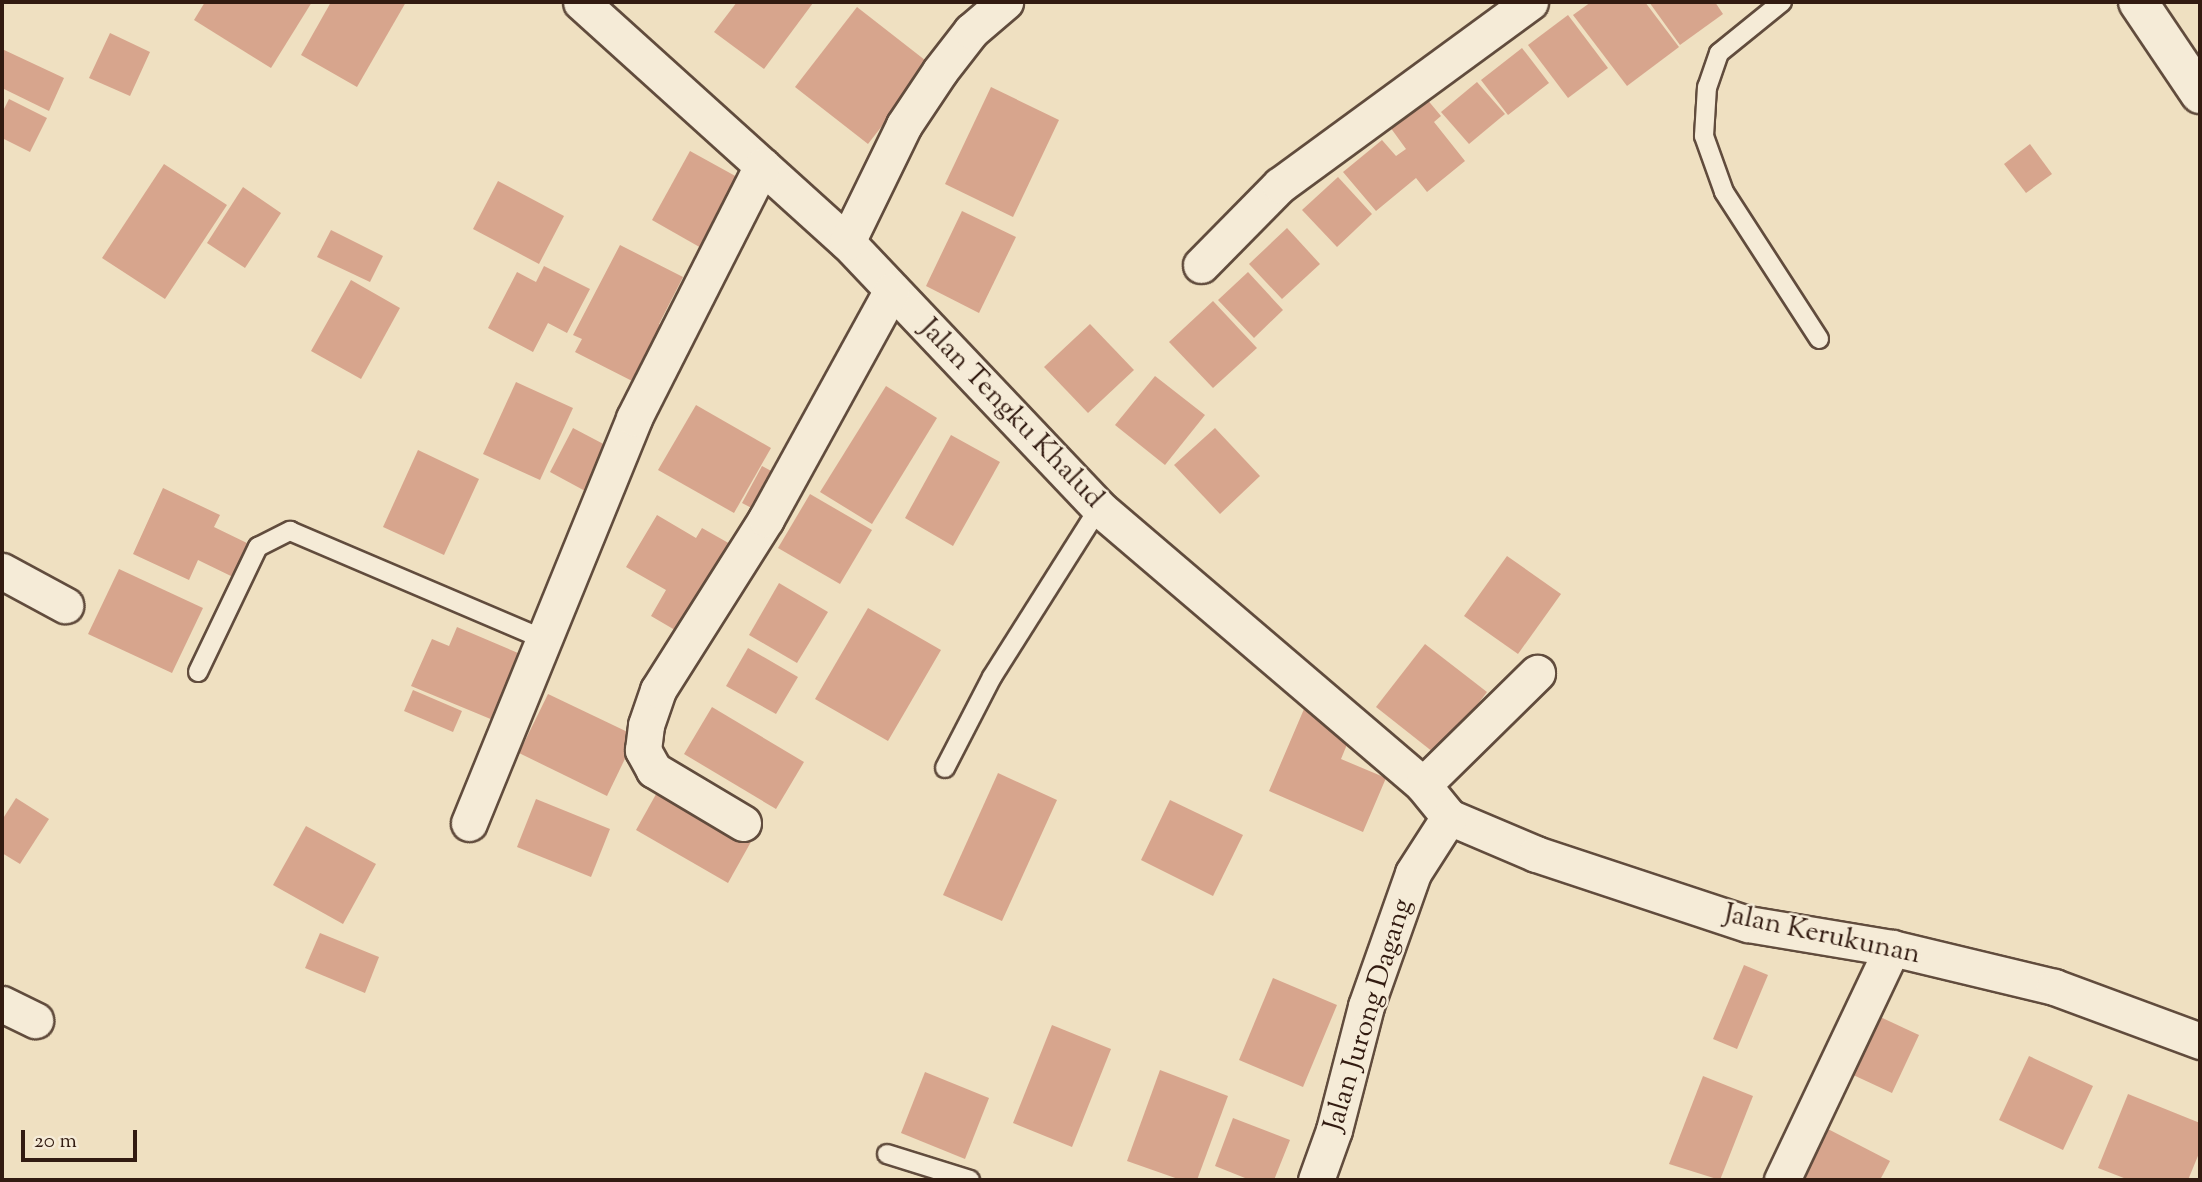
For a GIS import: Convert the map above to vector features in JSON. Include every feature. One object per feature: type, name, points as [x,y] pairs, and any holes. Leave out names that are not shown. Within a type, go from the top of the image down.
[{"type":"street","name":"Jalan Tengku Khalud","points":[[581,2],[847,242],[1099,509],[1423,785],[1449,817]]},
{"type":"street","points":[[847,242],[911,114],[971,31],[1005,2]]},
{"type":"street","points":[[1201,265],[1280,185],[1530,2]]},
{"type":"street","points":[[2138,2],[2200,94]]},
{"type":"street","points":[[469,823],[634,418],[762,166]]},
{"type":"street","points":[[743,823],[654,770],[643,750],[646,724],[658,690],[766,519],[892,290]]},
{"type":"street","points":[[2,570],[65,605]]},
{"type":"street","points":[[1423,785],[1537,673]]},
{"type":"street","name":"Jalan Kerukunan","points":[[1449,817],[1536,854],[1748,924],[1892,948],[2054,987],[2200,1041]]},
{"type":"street","name":"Jalan Jurong Dagang","points":[[1316,1180],[1334,1130],[1366,1006],[1408,885],[1449,817]]},
{"type":"street","points":[[1782,1180],[1892,948]]},
{"type":"street","points":[[2,1004],[35,1020]]},
{"type":"lane","points":[[1782,2],[1718,53],[1707,87],[1704,136],[1724,192],[1819,339]]},
{"type":"lane","points":[[945,768],[992,677],[1099,509]]},
{"type":"lane","points":[[198,672],[258,547],[290,531],[543,639]]},
{"type":"lane","points":[[887,1154],[970,1180]]},
{"type":"building","points":[[205,2],[312,2],[271,68],[194,20]]},
{"type":"building","points":[[331,2],[406,2],[357,87],[301,55]]},
{"type":"building","points":[[737,2],[813,3],[764,69],[714,32]]},
{"type":"building","points":[[1591,2],[1645,2],[1679,47],[1627,86],[1573,15]]},
{"type":"building","points":[[1649,2],[1715,2],[1723,14],[1680,45]]},
{"type":"building","points":[[857,7],[930,64],[868,144],[795,87]]},
{"type":"building","points":[[1568,15],[1608,68],[1568,98],[1528,45]]},
{"type":"building","points":[[110,33],[150,52],[130,96],[89,78]]},
{"type":"building","points":[[1522,48],[1549,83],[1508,115],[1481,80]]},
{"type":"building","points":[[2,49],[64,78],[49,111],[2,88]]},
{"type":"building","points":[[1477,82],[1505,114],[1469,144],[1441,112]]},
{"type":"building","points":[[991,87],[1059,120],[1013,217],[945,184]]},
{"type":"building","points":[[1426,98],[1441,116],[1434,122],[1465,161],[1427,192],[1416,178],[1376,211],[1343,172],[1382,140],[1396,156],[1406,149],[1390,127]]},
{"type":"building","points":[[9,99],[47,118],[30,152],[2,138],[2,113]]},
{"type":"building","points":[[2030,144],[2052,174],[2026,193],[2004,164]]},
{"type":"building","points":[[690,151],[748,183],[710,253],[652,220]]},
{"type":"building","points":[[164,164],[227,205],[165,299],[102,258]]},
{"type":"building","points":[[1338,177],[1372,214],[1337,247],[1302,210]]},
{"type":"building","points":[[498,181],[564,216],[539,264],[473,229]]},
{"type":"building","points":[[243,187],[281,213],[245,268],[207,243]]},
{"type":"building","points":[[962,211],[1016,237],[979,313],[926,286]]},
{"type":"building","points":[[1287,228],[1320,264],[1282,299],[1249,264]]},
{"type":"building","points":[[331,230],[383,256],[370,282],[317,257]]},
{"type":"building","points":[[620,245],[683,277],[659,324],[671,330],[642,386],[575,352],[582,339],[573,335]]},
{"type":"building","points":[[544,266],[590,289],[567,333],[548,323],[533,352],[488,328],[517,272],[536,282]]},
{"type":"building","points":[[1248,272],[1283,310],[1254,338],[1218,300]]},
{"type":"building","points":[[351,280],[400,308],[361,379],[311,351]]},
{"type":"building","points":[[1213,301],[1257,348],[1213,388],[1169,342]]},
{"type":"building","points":[[1090,324],[1134,370],[1088,413],[1044,367]]},
{"type":"building","points":[[1155,376],[1205,415],[1165,465],[1115,425]]},
{"type":"building","points":[[516,382],[573,408],[540,480],[483,454]]},
{"type":"building","points":[[886,386],[937,418],[872,524],[820,492]]},
{"type":"building","points":[[696,405],[771,448],[734,513],[658,470]]},
{"type":"building","points":[[573,428],[611,448],[587,492],[550,472]]},
{"type":"building","points":[[1215,428],[1260,476],[1220,514],[1174,465]]},
{"type":"building","points":[[951,435],[1000,462],[953,546],[905,518]]},
{"type":"building","points":[[418,450],[479,479],[444,555],[383,527]]},
{"type":"building","points":[[762,466],[786,479],[767,516],[742,503]]},
{"type":"building","points":[[163,488],[220,515],[214,527],[249,544],[233,577],[198,560],[189,580],[133,554]]},
{"type":"building","points":[[810,494],[872,530],[840,584],[778,548]]},
{"type":"building","points":[[657,515],[696,538],[702,528],[732,545],[680,633],[651,616],[666,590],[626,567]]},
{"type":"building","points":[[1507,556],[1561,594],[1518,654],[1464,616]]},
{"type":"building","points":[[119,569],[203,608],[172,673],[88,634]]},
{"type":"building","points":[[779,583],[828,612],[797,663],[749,635]]},
{"type":"building","points":[[868,608],[941,650],[888,741],[815,699]]},
{"type":"building","points":[[457,627],[525,656],[505,725],[411,686],[432,639],[449,646]]},
{"type":"building","points":[[1425,644],[1487,692],[1438,756],[1376,707]]},
{"type":"building","points":[[748,648],[798,677],[776,714],[726,686]]},
{"type":"building","points":[[413,690],[462,711],[453,732],[404,711]]},
{"type":"building","points":[[548,694],[636,736],[607,796],[519,753]]},
{"type":"building","points":[[712,707],[804,762],[776,809],[684,754]]},
{"type":"building","points":[[1304,709],[1353,730],[1341,759],[1386,778],[1363,832],[1269,791]]},
{"type":"building","points":[[998,773],[1057,800],[1002,921],[943,895]]},
{"type":"building","points":[[660,787],[752,840],[728,883],[636,830]]},
{"type":"building","points":[[16,798],[49,819],[20,864],[2,853],[2,820]]},
{"type":"building","points":[[536,799],[610,829],[591,877],[517,847]]},
{"type":"building","points":[[1170,800],[1243,835],[1213,896],[1141,860]]},
{"type":"building","points":[[306,826],[376,864],[343,924],[273,885]]},
{"type":"building","points":[[320,933],[379,957],[365,993],[305,968]]},
{"type":"building","points":[[1744,965],[1768,975],[1737,1049],[1713,1039]]},
{"type":"building","points":[[1273,978],[1337,1005],[1303,1087],[1239,1060]]},
{"type":"building","points":[[1876,1015],[1919,1035],[1892,1093],[1849,1073]]},
{"type":"building","points":[[1052,1025],[1111,1049],[1072,1147],[1013,1123]]},
{"type":"building","points":[[2029,1056],[2093,1086],[2063,1150],[1999,1120]]},
{"type":"building","points":[[1160,1070],[1228,1096],[1197,1180],[1181,1180],[1127,1161]]},
{"type":"building","points":[[925,1072],[989,1098],[965,1159],[901,1133]]},
{"type":"building","points":[[1703,1076],[1753,1096],[1720,1180],[1669,1164]]},
{"type":"building","points":[[2128,1094],[2200,1123],[2200,1151],[2188,1180],[2129,1180],[2098,1168]]},
{"type":"building","points":[[1233,1118],[1290,1140],[1274,1180],[1250,1180],[1215,1166]]},
{"type":"building","points":[[1826,1128],[1890,1161],[1880,1180],[1800,1180]]}]
